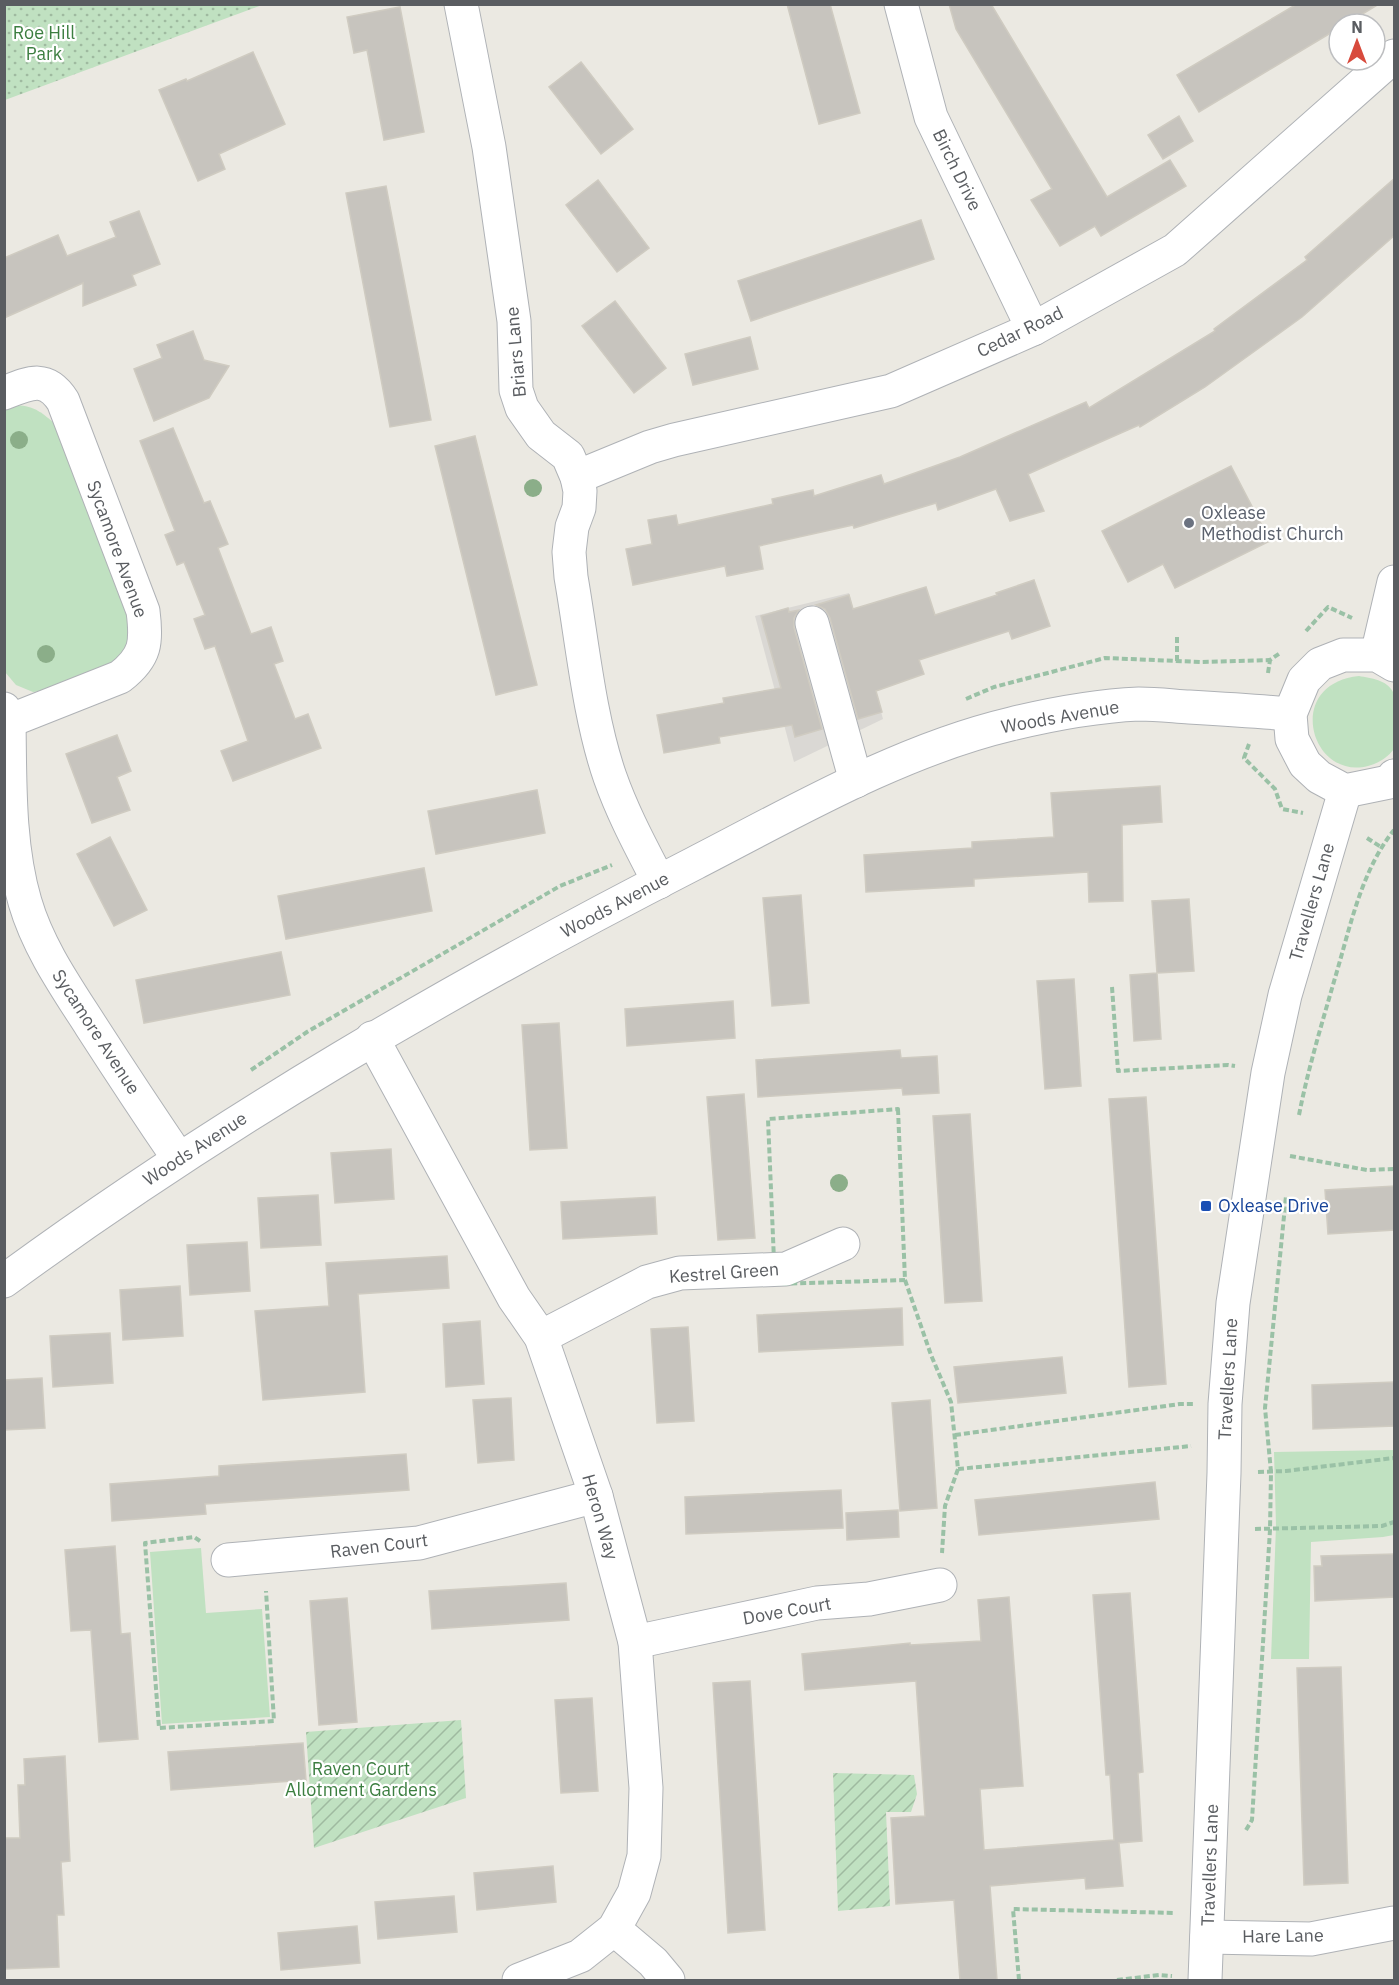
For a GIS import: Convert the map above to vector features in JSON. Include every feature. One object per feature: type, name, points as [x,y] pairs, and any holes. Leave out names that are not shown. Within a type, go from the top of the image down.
[{"type":"street","name":"Briars Lane","points":[[461,4],[489,147],[514,321],[516,390],[522,408],[541,435],[568,456],[577,477],[580,491],[579,508],[572,527],[570,560],[598,731],[609,775],[626,819],[659,882]]},
{"type":"street","name":"Birch Drive","points":[[900,4],[931,117],[1033,329]]},
{"type":"street","name":"Cedar Road","points":[[577,477],[650,447],[674,440],[891,391],[1033,329],[1175,250],[1395,56]]},
{"type":"street","name":"Sycamore Avenue","points":[[4,393],[28,384],[44,383],[56,390],[63,400],[143,611],[146,630],[143,649],[135,666],[120,677],[7,715],[11,814],[16,858],[25,902],[39,938],[74,1000],[179,1160]]},
{"type":"street","points":[[1395,582],[1386,660],[1343,655],[1320,664],[1304,680],[1290,714],[1292,739],[1305,764],[1319,777],[1345,791],[1389,782],[1395,776]]},
{"type":"street","points":[[812,623],[856,781]]},
{"type":"street","name":"Woods Avenue","points":[[4,1281],[179,1160],[275,1097],[372,1038],[521,954],[856,781],[955,741],[1007,725],[1065,713],[1140,704],[1290,714]]},
{"type":"street","name":"Travellers Lane","points":[[1205,1979],[1225,1404],[1233,1303],[1268,1073],[1286,995],[1345,791]]},
{"type":"street","name":"Heron Way","points":[[372,1038],[514,1298],[541,1337],[596,1496],[634,1642],[646,1788],[644,1856],[634,1893],[614,1929],[580,1956],[519,1980]]},
{"type":"street","name":"Kestrel Green","points":[[541,1337],[647,1282],[680,1273],[786,1269],[843,1244]]},
{"type":"street","name":"Raven Court","points":[[228,1560],[418,1544],[596,1496]]},
{"type":"street","name":"Dove Court","points":[[634,1642],[817,1603],[869,1599],[940,1585]]},
{"type":"street","name":"Hare Lane","points":[[1208,1925],[1311,1940],[1395,1923]]},
{"type":"street","points":[[614,1929],[653,1962],[668,1980]]},
{"type":"path","points":[[1177,637],[1177,661]]},
{"type":"path","points":[[1060,669],[1105,658],[1177,661],[1270,660]]},
{"type":"path","points":[[1297,1124],[1320,1031],[1356,906],[1381,847],[1395,830]]},
{"type":"path","points":[[1112,987],[1118,1071],[1228,1065],[1268,1073]]},
{"type":"path","points":[[905,1280],[776,1284],[768,1119],[898,1109],[905,1280],[931,1355],[951,1402],[955,1435],[958,1469],[945,1506],[940,1585]]},
{"type":"path","points":[[1289,1168],[1293,1145]]},
{"type":"path","points":[[1290,1156],[1367,1170],[1395,1169]]},
{"type":"path","points":[[1243,1836],[1252,1820],[1270,1530],[1271,1472],[1265,1408],[1287,1191]]},
{"type":"path","points":[[955,1435],[1180,1404],[1225,1404],[1265,1408]]},
{"type":"path","points":[[958,1469],[1224,1458],[1271,1472],[1395,1458]]},
{"type":"path","points":[[1221,1528],[1270,1530],[1382,1526],[1395,1522]]},
{"type":"path","points":[[228,1560],[194,1537],[145,1544],[159,1728],[274,1721],[267,1610]]},
{"type":"path","points":[[1019,1980],[1013,1909],[1208,1925]]},
{"type":"path","points":[[1117,1980],[1159,1975],[1205,1979]]},
{"type":"shaded area","points":[[849,593],[883,719],[794,762],[755,616]]},
{"type":"green space","name":"Roe Hill Park","points":[[5,4],[262,4],[262,5],[5,100]]},
{"type":"green space","points":[[9,405],[34,409],[54,423],[129,602],[130,640],[122,656],[106,669],[51,690],[33,692],[16,685],[5,672],[4,407]]},
{"type":"green space","points":[[1359,676],[1383,682],[1393,692],[1394,749],[1386,758],[1376,763],[1368,766],[1348,767],[1332,759],[1320,746],[1314,730],[1313,712],[1320,696],[1335,683]]},
{"type":"green space","points":[[1394,1450],[1394,1535],[1311,1542],[1309,1659],[1271,1659],[1276,1526],[1274,1452]]},
{"type":"green space","points":[[201,1548],[206,1613],[262,1609],[270,1717],[162,1724],[150,1552]]},
{"type":"green space","name":"Raven Court Allotment Gardens","points":[[461,1720],[466,1798],[314,1848],[306,1732]]},
{"type":"green space","points":[[833,1773],[914,1775],[917,1794],[911,1812],[886,1812],[890,1906],[838,1911]]},
{"type":"building","points":[[787,4],[830,4],[860,113],[819,124]]},
{"type":"building","points":[[949,4],[991,4],[1107,197],[1170,160],[1186,186],[1101,236],[1095,226],[1060,246],[1031,200],[1052,189],[956,29]]},
{"type":"building","points":[[1297,4],[1379,4],[1366,12],[1327,12],[1327,35],[1199,112],[1177,75]]},
{"type":"building","points":[[400,7],[424,132],[384,140],[367,50],[354,53],[347,17]]},
{"type":"building","points":[[253,52],[285,124],[219,154],[225,169],[198,181],[159,90],[186,79],[187,81]]},
{"type":"building","points":[[581,62],[633,129],[601,154],[549,87]]},
{"type":"building","points":[[1179,116],[1193,141],[1163,159],[1148,135]]},
{"type":"building","points":[[1395,178],[1395,235],[1302,317],[1205,387],[1140,427],[1139,425],[1028,474],[1044,511],[1010,521],[996,489],[938,510],[936,503],[854,528],[853,525],[759,546],[763,569],[727,576],[725,566],[633,585],[626,549],[652,544],[648,520],[676,515],[678,525],[773,504],[772,499],[813,490],[814,496],[881,475],[884,484],[960,457],[1086,402],[1089,408],[1215,331],[1214,329],[1307,260],[1305,257]]},
{"type":"building","points":[[598,180],[649,248],[617,272],[566,205]]},
{"type":"building","points":[[386,186],[431,420],[390,427],[346,193]]},
{"type":"building","points":[[139,211],[160,264],[132,275],[136,285],[83,306],[83,283],[4,318],[4,258],[58,235],[67,256],[116,237],[110,222]]},
{"type":"building","points":[[921,220],[934,259],[751,321],[738,281]]},
{"type":"building","points":[[615,301],[666,368],[634,393],[582,326]]},
{"type":"building","points":[[193,331],[204,360],[229,366],[209,398],[154,421],[134,369],[162,358],[157,345]]},
{"type":"building","points":[[750,337],[758,369],[693,385],[685,354]]},
{"type":"building","points":[[173,428],[204,503],[210,501],[228,544],[218,548],[251,634],[271,627],[283,661],[274,664],[295,719],[308,714],[321,748],[233,781],[221,751],[248,741],[215,646],[205,649],[194,619],[205,615],[184,562],[177,565],[165,535],[175,531],[140,441]]},
{"type":"building","points":[[475,436],[537,685],[496,695],[435,446]]},
{"type":"building","name":"Oxlease Methodist Church","points":[[1231,466],[1270,541],[1175,588],[1163,564],[1128,582],[1102,531]]},
{"type":"building","points":[[1034,580],[1050,626],[1012,639],[1009,631],[919,660],[924,674],[876,691],[882,712],[858,719],[830,618],[825,609],[816,605],[849,595],[853,609],[926,587],[935,615],[997,595],[996,593]]},
{"type":"building","points":[[788,608],[789,612],[799,610],[794,618],[794,628],[822,729],[795,737],[792,725],[719,737],[720,743],[664,753],[657,715],[724,703],[723,698],[781,688],[761,616]]},
{"type":"building","points":[[117,735],[131,771],[117,777],[130,810],[92,823],[66,754]]},
{"type":"building","points":[[1160,786],[1162,822],[1122,825],[1123,901],[1089,902],[1088,872],[974,879],[974,886],[866,892],[864,855],[972,848],[972,842],[1054,837],[1051,793]]},
{"type":"building","points":[[537,790],[545,833],[436,854],[428,811]]},
{"type":"building","points":[[110,837],[147,910],[114,926],[77,854]]},
{"type":"building","points":[[424,868],[432,911],[286,939],[278,896]]},
{"type":"building","points":[[801,895],[809,1003],[772,1006],[763,898]]},
{"type":"building","points":[[1189,899],[1194,971],[1157,973],[1152,901]]},
{"type":"building","points":[[281,952],[290,995],[144,1023],[136,980]]},
{"type":"building","points":[[1157,973],[1161,1039],[1134,1041],[1130,975]]},
{"type":"building","points":[[1074,979],[1081,1086],[1045,1089],[1037,981]]},
{"type":"building","points":[[733,1001],[735,1038],[627,1046],[625,1009]]},
{"type":"building","points":[[559,1023],[567,1148],[530,1150],[522,1025]]},
{"type":"building","points":[[900,1050],[901,1058],[937,1056],[939,1093],[903,1095],[902,1088],[758,1097],[756,1060]]},
{"type":"building","points":[[744,1094],[755,1238],[718,1240],[707,1097]]},
{"type":"building","points":[[1146,1097],[1166,1384],[1129,1387],[1109,1099]]},
{"type":"building","points":[[970,1114],[982,1301],[945,1303],[933,1116]]},
{"type":"building","points":[[391,1149],[394,1199],[335,1203],[331,1153]]},
{"type":"building","points":[[1395,1186],[1395,1230],[1328,1234],[1325,1190]]},
{"type":"building","points":[[318,1195],[321,1245],[261,1248],[258,1198]]},
{"type":"building","points":[[655,1197],[657,1234],[563,1239],[561,1202]]},
{"type":"building","points":[[247,1242],[250,1291],[190,1295],[187,1245]]},
{"type":"building","points":[[447,1256],[449,1288],[358,1294],[365,1392],[263,1400],[255,1311],[329,1306],[326,1263]]},
{"type":"building","points":[[180,1286],[183,1336],[123,1340],[120,1290]]},
{"type":"building","points":[[902,1308],[903,1345],[759,1352],[757,1315]]},
{"type":"building","points":[[480,1321],[484,1384],[446,1387],[443,1324]]},
{"type":"building","points":[[688,1327],[694,1421],[657,1423],[651,1329]]},
{"type":"building","points":[[110,1333],[113,1383],[53,1387],[50,1336]]},
{"type":"building","points":[[1062,1357],[1066,1393],[958,1403],[954,1367]]},
{"type":"building","points":[[42,1378],[45,1428],[4,1430],[4,1380]]},
{"type":"building","points":[[1395,1382],[1395,1426],[1313,1429],[1312,1385]]},
{"type":"building","points":[[511,1398],[514,1460],[478,1463],[473,1400]]},
{"type":"building","points":[[930,1400],[937,1508],[900,1511],[892,1403]]},
{"type":"building","points":[[406,1454],[409,1490],[205,1504],[206,1514],[112,1521],[110,1484],[219,1476],[219,1466]]},
{"type":"building","points":[[1155,1482],[1159,1519],[979,1535],[975,1500]]},
{"type":"building","points":[[841,1490],[843,1528],[686,1534],[685,1497]]},
{"type":"building","points":[[898,1510],[899,1537],[847,1540],[846,1513]]},
{"type":"building","points":[[115,1546],[121,1634],[130,1633],[138,1739],[99,1742],[91,1630],[71,1631],[65,1550]]},
{"type":"building","points":[[1395,1554],[1395,1597],[1315,1601],[1314,1566],[1322,1566],[1321,1556]]},
{"type":"building","points":[[566,1583],[569,1620],[432,1629],[429,1591]]},
{"type":"building","points":[[1130,1593],[1143,1772],[1138,1773],[1142,1841],[1119,1843],[1123,1886],[1086,1889],[1085,1878],[990,1886],[997,1980],[960,1980],[954,1900],[896,1904],[891,1818],[925,1816],[916,1681],[805,1690],[802,1654],[910,1643],[910,1645],[981,1641],[978,1600],[1009,1597],[1023,1786],[980,1789],[984,1850],[1114,1840],[1110,1775],[1106,1775],[1093,1595]]},
{"type":"building","points":[[347,1598],[357,1722],[319,1725],[310,1601]]},
{"type":"building","points":[[1341,1667],[1348,1883],[1304,1885],[1297,1668]]},
{"type":"building","points":[[750,1681],[765,1930],[728,1933],[713,1683]]},
{"type":"building","points":[[592,1698],[598,1791],[561,1793],[555,1700]]},
{"type":"building","points":[[303,1743],[306,1780],[171,1790],[168,1752]]},
{"type":"building","points":[[65,1756],[70,1861],[61,1862],[64,1915],[57,1915],[59,1967],[4,1969],[4,1838],[20,1838],[18,1785],[25,1785],[24,1759]]},
{"type":"building","points":[[553,1866],[556,1902],[477,1910],[474,1873]]},
{"type":"building","points":[[454,1896],[457,1932],[378,1939],[375,1902]]},
{"type":"building","points":[[357,1926],[360,1963],[281,1970],[278,1933]]},
{"type":"place","name":"Oxlease Methodist Church","points":[[1189,523]]},
{"type":"place","name":"Oxlease Drive","points":[[1206,1206]]}]
